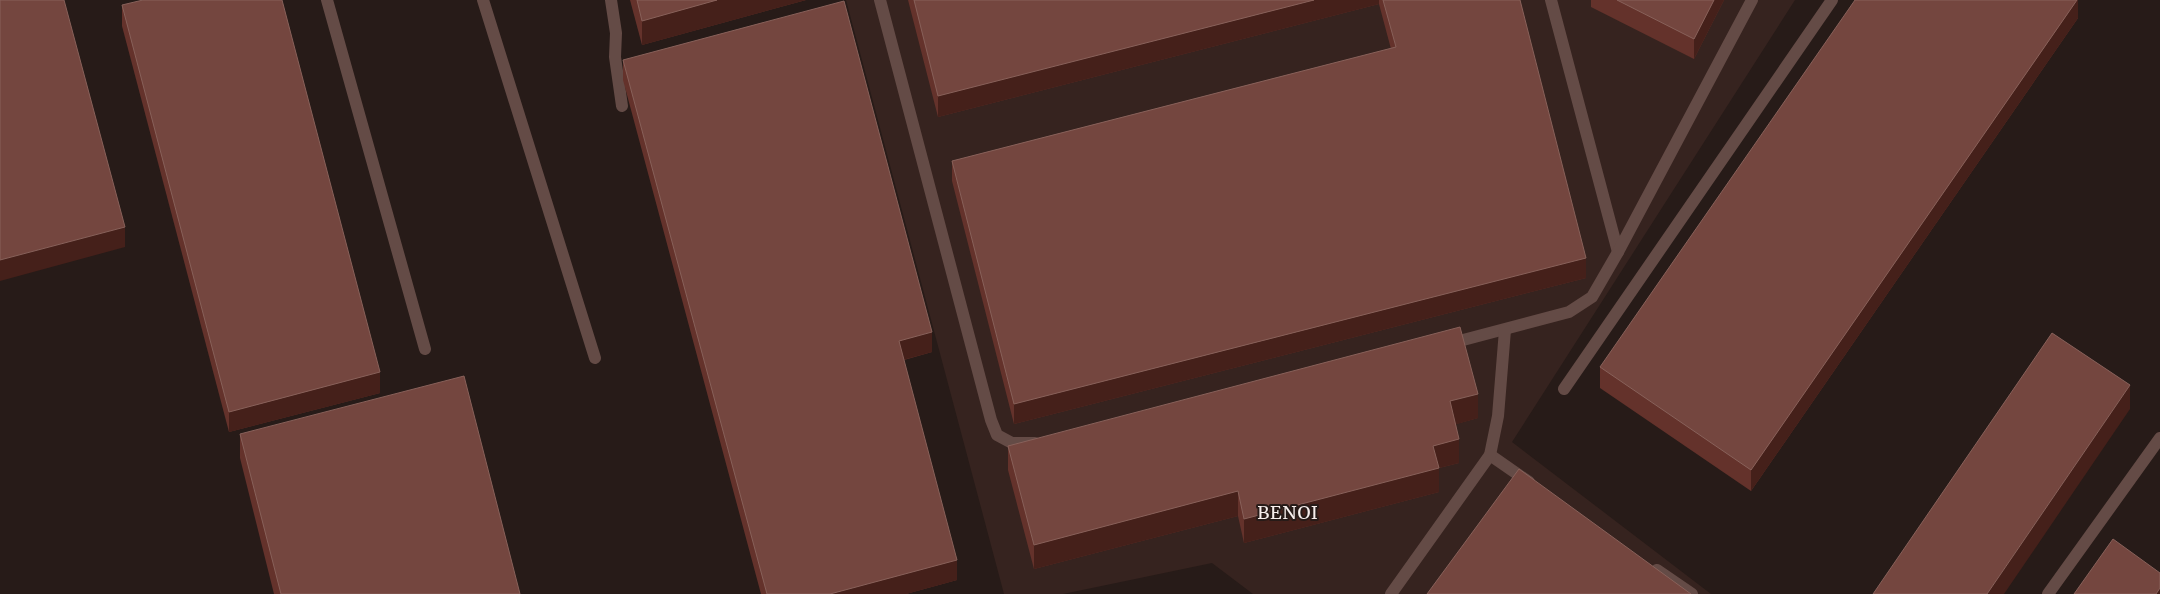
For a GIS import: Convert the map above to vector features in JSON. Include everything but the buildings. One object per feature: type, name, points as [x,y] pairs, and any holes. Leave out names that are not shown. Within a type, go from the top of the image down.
[{"type":"lane","points":[[327,0],[425,349]]},
{"type":"lane","points":[[483,0],[595,358]]},
{"type":"lane","points":[[611,0],[616,33],[615,57],[622,106]]},
{"type":"lane","points":[[880,0],[991,420],[997,435],[1012,443],[1032,444],[1051,439]]},
{"type":"lane","points":[[1550,0],[1618,252]]},
{"type":"lane","points":[[1437,346],[1569,312],[1592,297],[1618,252],[1752,0]]},
{"type":"lane","points":[[1564,389],[1832,0]]},
{"type":"lane","points":[[1391,594],[1490,455],[1498,416],[1505,330]]},
{"type":"lane","points":[[2048,594],[2160,438]]},
{"type":"lane","points":[[1490,455],[1539,489]]},
{"type":"lane","points":[[1644,561],[1692,594]]},
{"type":"shaded area","points":[[846,0],[1795,0],[1512,442],[1711,594],[1253,594],[1212,563],[1063,594],[1004,594]]},
{"type":"district","name":"BENOI","points":[[1288,512]]}]
